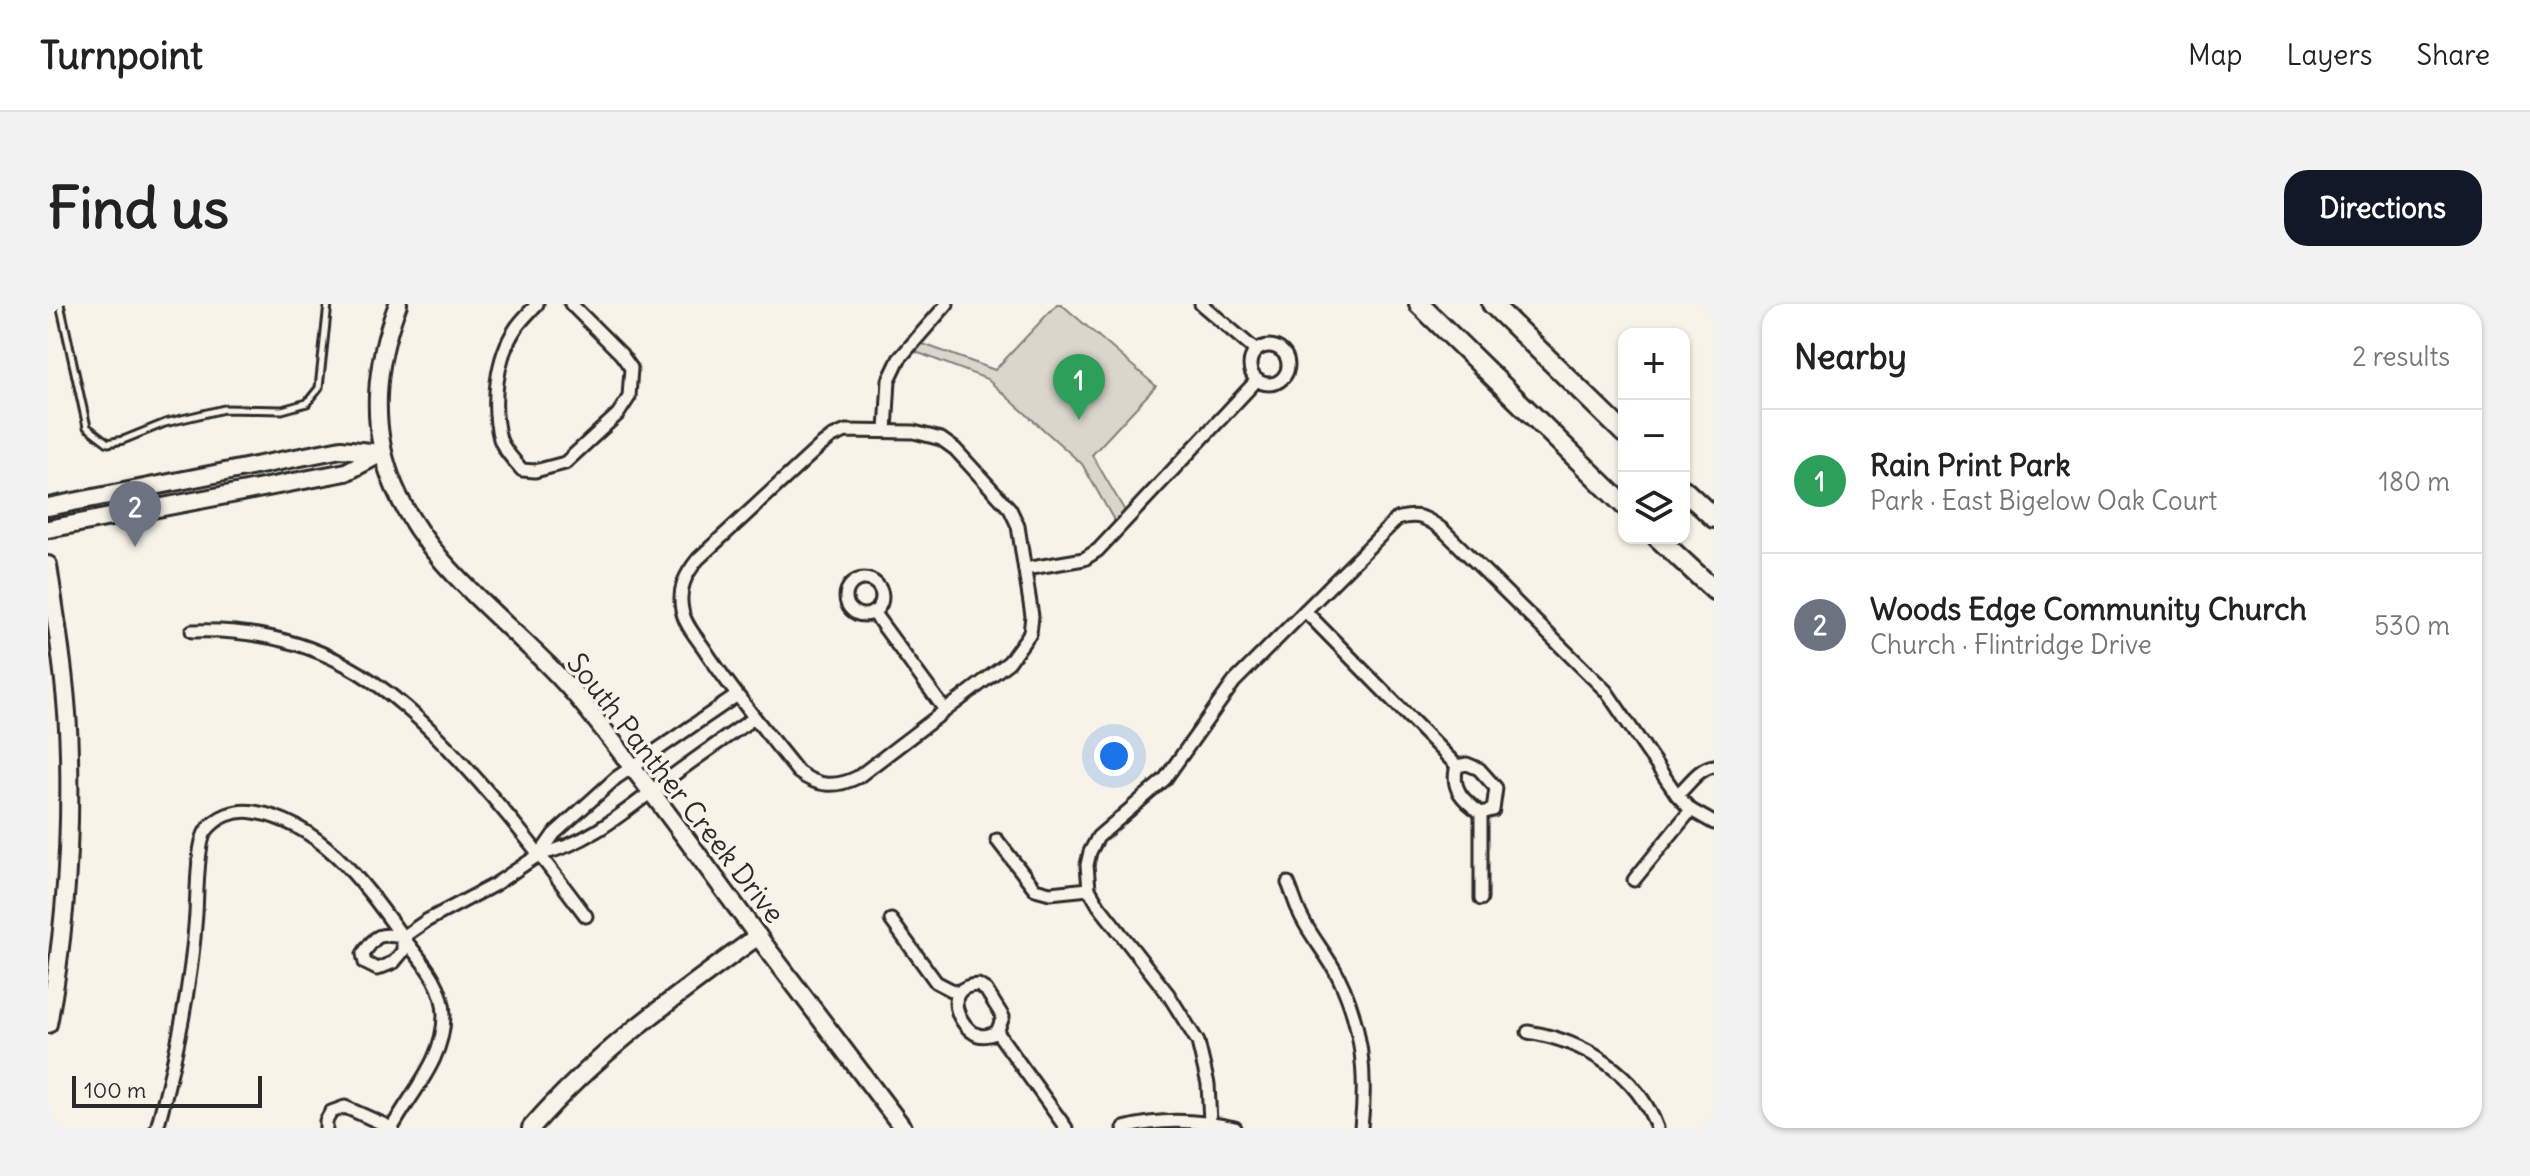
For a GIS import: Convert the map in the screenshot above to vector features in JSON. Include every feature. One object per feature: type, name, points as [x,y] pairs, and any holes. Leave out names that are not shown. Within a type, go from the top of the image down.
[{"type":"main road","points":[[1419,304],[1618,499]]},
{"type":"main road","points":[[1492,304],[1618,427]]},
{"type":"main road","points":[[1690,496],[1714,518]]},
{"type":"main road","points":[[1664,544],[1714,590]]},
{"type":"street","name":"South Panther Creek Drive","points":[[398,304],[381,365],[377,393],[382,453],[407,512],[433,550],[563,680],[633,768],[903,1128]]},
{"type":"street","points":[[537,304],[516,328],[506,350],[499,374],[496,403],[501,440],[508,454],[522,470],[535,471],[565,463],[618,414],[629,397],[631,368],[571,304]]},
{"type":"street","points":[[886,431],[889,380],[899,359],[947,304]]},
{"type":"street","points":[[1201,304],[1255,350]]},
{"type":"street","points":[[1268,345],[1286,355],[1288,367],[1283,379],[1276,383],[1257,380],[1251,373],[1249,363],[1255,350],[1268,345]]},
{"type":"street","points":[[1025,569],[1084,559],[1098,550],[1257,380]]},
{"type":"street","points":[[846,431],[886,431],[914,432],[941,439],[1010,509],[1018,526],[1025,569],[1032,616],[1030,633],[1009,662],[858,777],[843,784],[811,782],[798,772],[736,696],[683,615],[682,586],[688,572],[832,437],[846,431]]},
{"type":"street","points":[[48,507],[341,449],[382,453]]},
{"type":"street","points":[[48,529],[346,472],[382,453]]},
{"type":"street","points":[[1210,1122],[1208,1084],[1198,1042],[1168,994],[1089,889],[1087,865],[1090,852],[1098,837],[1165,779],[1234,682],[1397,519],[1413,514],[1426,517],[1443,530],[1606,691],[1677,795],[1691,810],[1712,819]]},
{"type":"street","points":[[48,565],[61,653],[69,752],[66,894],[48,1024]]},
{"type":"street","points":[[1305,611],[1457,766]]},
{"type":"street","points":[[873,612],[945,710]]},
{"type":"street","points":[[192,631],[223,630],[285,640],[332,658],[367,676],[414,712],[485,787],[586,916]]},
{"type":"street","points":[[403,937],[494,885],[540,854],[554,834],[616,778],[736,696]]},
{"type":"street","points":[[540,854],[563,850],[639,803],[754,718]]},
{"type":"street","points":[[1457,766],[1467,764],[1479,769],[1496,788],[1493,810],[1481,813]]},
{"type":"street","points":[[1457,766],[1457,789],[1466,802],[1481,813]]},
{"type":"street","points":[[1677,795],[1702,770],[1714,766]]},
{"type":"street","points":[[157,1128],[177,1052],[191,972],[204,832],[226,814],[246,810],[287,820],[309,832],[333,853],[403,937],[437,982],[443,997],[444,1025],[438,1054],[392,1128],[345,1107],[331,1112],[326,1128]]},
{"type":"street","points":[[1634,880],[1691,810]]},
{"type":"street","points":[[1481,813],[1481,899]]},
{"type":"street","points":[[997,840],[1035,889],[1050,893],[1089,889]]},
{"type":"street","points":[[1288,883],[1301,917],[1338,976],[1352,1011],[1365,1088],[1361,1128]]},
{"type":"street","points":[[891,920],[936,982],[957,993]]},
{"type":"street","points":[[531,1128],[565,1089],[604,1052],[758,936]]},
{"type":"street","points":[[978,985],[986,990],[1003,1017],[997,1032],[980,1036],[972,1031],[955,1002],[957,993],[978,985]]},
{"type":"street","points":[[997,1032],[1066,1128]]},
{"type":"street","points":[[1528,1032],[1555,1037],[1582,1047],[1607,1062],[1632,1086],[1652,1113],[1657,1128]]},
{"type":"street","points":[[1124,1128],[1160,1122],[1210,1122],[1235,1128]]},
{"type":"lane","points":[[60,304],[87,427],[108,443],[165,423],[224,409],[282,410],[307,403],[319,388],[328,304]]},
{"type":"shaded area","points":[[1057,304],[1061,304],[1156,386],[1092,455],[1125,511],[1115,522],[1082,464],[987,379],[916,352],[923,344],[995,370]]},
{"type":"place","name":"Rain Print Park","points":[[1079,420]]},
{"type":"place","name":"Woods Edge Community Church","points":[[135,547]]}]
